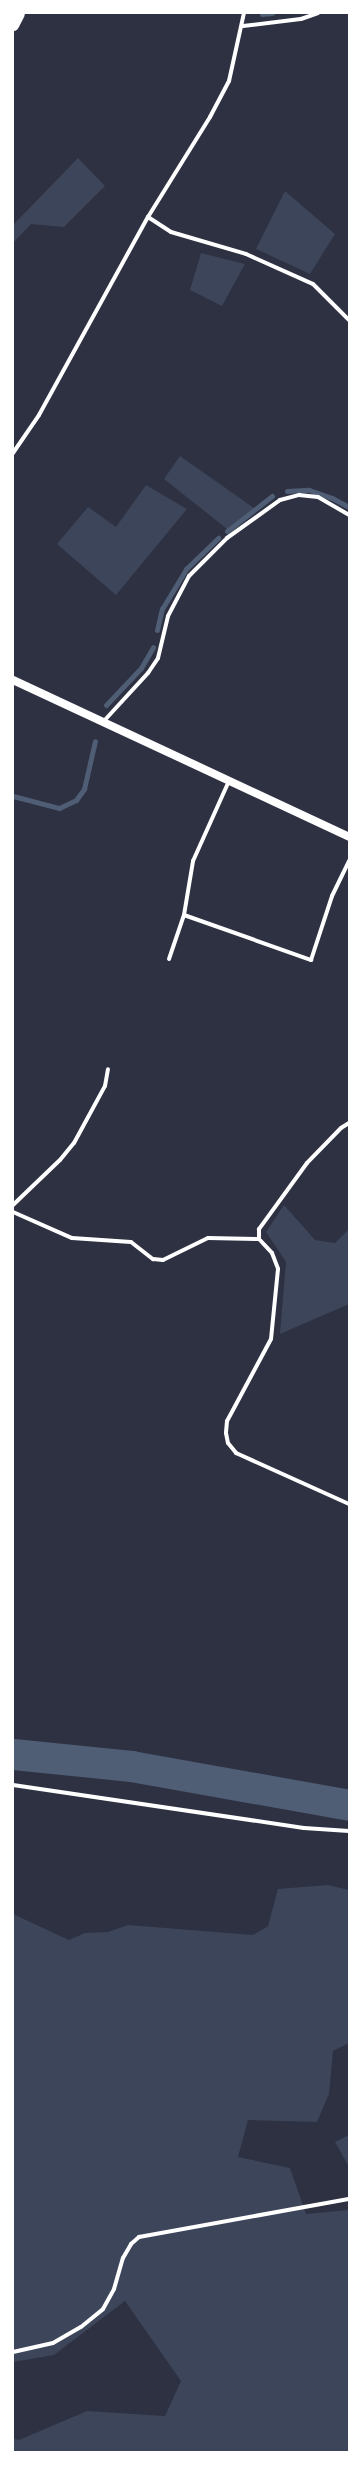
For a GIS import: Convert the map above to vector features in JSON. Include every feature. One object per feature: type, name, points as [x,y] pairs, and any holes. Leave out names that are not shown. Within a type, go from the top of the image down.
[{"type":"highway","points":[[13,25],[19,13]]},
{"type":"main road","points":[[13,680],[349,837]]},
{"type":"street","points":[[13,453],[39,414],[148,218],[210,117],[229,81],[243,26],[244,13]]},
{"type":"street","points":[[243,26],[301,19],[318,13]]},
{"type":"street","points":[[148,218],[171,232],[246,254],[313,284],[349,320]]},
{"type":"street","points":[[103,722],[148,673],[158,658],[168,616],[189,576],[227,538],[280,500],[299,495],[318,497],[349,515]]},
{"type":"street","points":[[169,960],[184,914],[193,861],[229,781]]},
{"type":"street","points":[[184,914],[311,960],[332,896],[349,861]]},
{"type":"street","points":[[13,1205],[60,1160],[74,1143],[105,1086],[108,1069]]},
{"type":"street","points":[[349,1123],[340,1128],[307,1163],[259,1229],[259,1239],[272,1253],[278,1269],[271,1339],[227,1421],[228,1443],[236,1453],[349,1504]]},
{"type":"street","points":[[13,1212],[72,1238],[131,1242],[153,1260],[163,1260],[208,1238],[259,1239]]},
{"type":"street","points":[[13,1785],[289,1826],[349,1831]]},
{"type":"street","points":[[13,2352],[53,2343],[81,2327],[103,2309],[114,2289],[123,2258],[131,2244],[139,2237],[349,2199]]},
{"type":"shaded area","points":[[78,158],[105,186],[64,227],[31,224],[13,243],[13,225]]},
{"type":"shaded area","points":[[285,191],[335,234],[310,274],[256,249]]},
{"type":"shaded area","points":[[201,253],[245,264],[222,306],[190,290]]},
{"type":"shaded area","points":[[180,456],[254,508],[227,529],[164,479]]},
{"type":"shaded area","points":[[146,485],[187,509],[116,595],[57,544],[88,507],[116,527]]},
{"type":"shaded area","points":[[284,1205],[315,1240],[335,1243],[349,1229],[349,1304],[280,1334],[286,1262],[266,1232]]},
{"type":"shaded area","points":[[328,1885],[349,1890],[349,2043],[333,2051],[329,2094],[317,2122],[248,2120],[238,2157],[290,2168],[306,2214],[349,2210],[349,2452],[13,2452],[13,2438],[19,2440],[87,2411],[165,2416],[181,2381],[125,2301],[54,2355],[13,2362],[13,1914],[69,1940],[85,1933],[108,1932],[128,1925],[253,1935],[268,1926],[278,1889]]},
{"type":"shaded area","points":[[349,2135],[349,2167],[335,2142]]},
{"type":"waterway","points":[[262,14],[272,13]]},
{"type":"waterway","points":[[287,491],[309,490],[332,498],[349,507]]},
{"type":"waterway","points":[[227,531],[272,496]]},
{"type":"waterway","points":[[157,630],[162,609],[186,569],[218,538]]},
{"type":"waterway","points":[[106,705],[141,668],[153,647]]},
{"type":"waterway","points":[[13,796],[59,808],[76,800],[84,789],[95,741]]},
{"type":"waterway","points":[[13,1754],[131,1766],[349,1805]]}]
